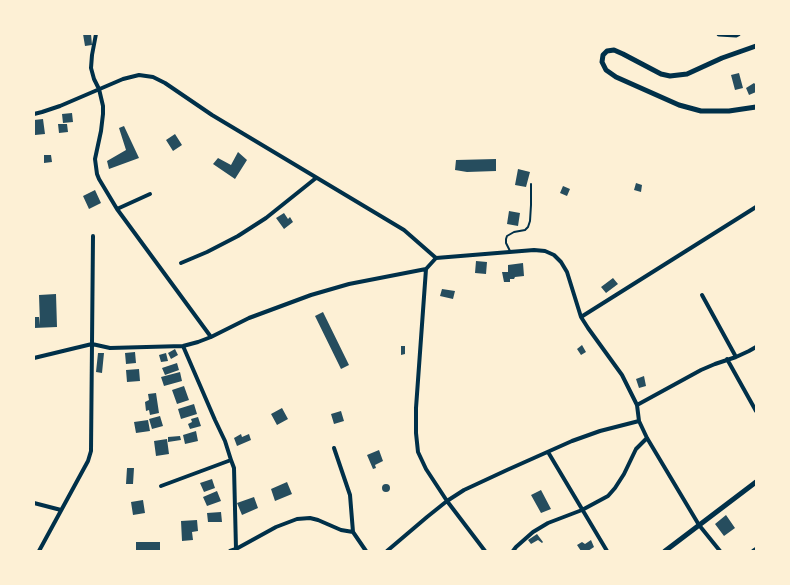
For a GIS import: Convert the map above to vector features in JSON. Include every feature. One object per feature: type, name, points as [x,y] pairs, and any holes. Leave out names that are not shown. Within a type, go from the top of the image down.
[{"type":"street","points":[[96,34],[91,68],[99,89],[103,106],[100,139],[95,155],[95,168],[99,179],[117,209],[211,337]]},
{"type":"street","points":[[719,34],[738,34]]},
{"type":"street","points":[[756,46],[722,58],[687,74],[670,76],[661,74],[614,50],[607,50],[603,55],[602,62],[606,70],[616,77],[679,105],[701,110],[729,112],[756,107]]},
{"type":"street","points":[[34,114],[60,106],[123,79],[139,75],[153,77],[165,83],[212,115],[404,230],[436,258]]},
{"type":"street","points":[[181,263],[238,236],[266,218],[316,178]]},
{"type":"street","points":[[117,209],[150,194]]},
{"type":"street","points":[[581,317],[756,207]]},
{"type":"street","points":[[39,551],[88,461],[91,451],[93,236]]},
{"type":"street","points":[[485,551],[447,501],[426,469],[418,452],[416,408],[426,270],[436,258],[534,250],[545,251],[561,262],[567,272],[581,317],[622,375],[637,405],[639,421],[647,438],[699,525],[720,551]]},
{"type":"street","points":[[34,358],[92,344],[110,348],[183,346],[211,337],[249,318],[311,295],[349,284],[426,270]]},
{"type":"street","points":[[702,295],[736,357]]},
{"type":"street","points":[[183,346],[232,460],[234,468],[236,549]]},
{"type":"street","points":[[637,405],[701,370],[727,359],[736,357],[756,347]]},
{"type":"street","points":[[727,359],[756,411]]},
{"type":"street","points":[[387,551],[447,501],[464,490],[572,441],[600,431],[639,421]]},
{"type":"street","points":[[512,551],[533,532],[548,523],[582,510],[608,496],[624,474],[636,449],[647,438]]},
{"type":"street","points":[[334,448],[350,495],[353,532],[366,551]]},
{"type":"street","points":[[548,452],[607,551]]},
{"type":"street","points":[[161,486],[232,460]]},
{"type":"street","points":[[665,551],[756,482]]},
{"type":"street","points":[[34,503],[61,510]]},
{"type":"street","points":[[230,551],[276,527],[297,519],[310,518],[341,530],[353,532]]},
{"type":"lane","points":[[510,252],[506,243],[507,236],[514,232],[525,230],[530,221],[531,184]]},
{"type":"building","points":[[83,34],[91,34],[92,45],[85,46]]},
{"type":"building","points":[[739,73],[743,88],[735,90],[731,75]]},
{"type":"building","points":[[754,83],[756,85],[756,92],[749,95],[746,88]]},
{"type":"building","points":[[72,113],[73,122],[63,123],[62,114]]},
{"type":"building","points":[[43,119],[45,134],[35,135],[34,120]]},
{"type":"building","points":[[58,124],[67,124],[68,132],[59,133]]},
{"type":"building","points":[[124,126],[139,158],[109,169],[107,161],[126,150],[119,128]]},
{"type":"building","points":[[175,134],[182,145],[173,151],[166,140]]},
{"type":"building","points":[[238,152],[247,160],[235,179],[213,164],[218,158],[231,165]]},
{"type":"building","points":[[44,155],[51,155],[52,162],[44,163]]},
{"type":"building","points":[[496,159],[496,171],[467,172],[455,170],[456,160]]},
{"type":"building","points":[[518,169],[530,172],[526,187],[515,185]]},
{"type":"building","points":[[636,183],[642,185],[641,192],[634,190]]},
{"type":"building","points":[[563,186],[570,189],[567,196],[560,193]]},
{"type":"building","points":[[95,190],[101,203],[89,209],[83,196]]},
{"type":"building","points":[[509,211],[520,213],[518,226],[507,224]]},
{"type":"building","points":[[284,213],[288,219],[290,217],[293,222],[284,229],[276,218]]},
{"type":"building","points":[[476,261],[487,262],[486,274],[475,273]]},
{"type":"building","points":[[523,263],[524,276],[510,279],[510,282],[504,282],[502,272],[508,272],[508,265]]},
{"type":"building","points":[[613,278],[618,284],[606,293],[601,287]]},
{"type":"building","points":[[442,289],[455,291],[453,299],[440,296]]},
{"type":"building","points":[[56,294],[57,327],[34,328],[34,317],[39,317],[40,325],[39,295]]},
{"type":"building","points":[[323,312],[349,365],[341,369],[315,316]]},
{"type":"building","points":[[582,345],[586,352],[581,355],[577,349]]},
{"type":"building","points":[[401,346],[405,346],[405,354],[401,355]]},
{"type":"building","points":[[175,349],[178,355],[171,359],[168,353]]},
{"type":"building","points":[[135,352],[136,363],[126,364],[125,353]]},
{"type":"building","points":[[98,353],[104,353],[102,373],[96,372]]},
{"type":"building","points":[[166,353],[168,361],[161,362],[159,355]]},
{"type":"building","points":[[177,363],[179,370],[165,375],[162,368]]},
{"type":"building","points":[[139,369],[140,381],[127,382],[126,370]]},
{"type":"building","points":[[180,372],[182,381],[164,386],[161,377]]},
{"type":"building","points":[[644,376],[646,386],[639,388],[636,379]]},
{"type":"building","points":[[184,386],[189,400],[177,404],[172,390]]},
{"type":"building","points":[[156,393],[159,413],[150,415],[149,410],[146,411],[145,402],[149,400],[148,394]]},
{"type":"building","points":[[194,404],[197,414],[181,419],[178,409]]},
{"type":"building","points":[[282,408],[288,419],[277,425],[271,414]]},
{"type":"building","points":[[341,411],[344,421],[334,424],[331,414]]},
{"type":"building","points":[[160,416],[163,426],[152,429],[149,419]]},
{"type":"building","points":[[198,417],[201,426],[190,429],[188,424],[192,422],[191,419]]},
{"type":"building","points":[[148,420],[150,431],[136,433],[134,422]]},
{"type":"building","points":[[196,431],[198,441],[185,444],[183,435]]},
{"type":"building","points":[[241,434],[242,437],[249,434],[251,440],[237,446],[234,438]]},
{"type":"building","points":[[180,436],[181,440],[168,442],[168,437]]},
{"type":"building","points":[[167,439],[169,454],[156,456],[154,441]]},
{"type":"building","points":[[379,450],[383,461],[375,465],[376,468],[373,469],[367,455]]},
{"type":"building","points":[[127,468],[134,468],[133,484],[126,484]]},
{"type":"building","points":[[212,479],[215,488],[204,492],[200,483]]},
{"type":"building","points":[[287,482],[292,494],[275,501],[271,489]]},
{"type":"building","points":[[386,484],[389,485],[389,491],[386,492],[383,491],[382,488],[383,485]]},
{"type":"building","points":[[541,490],[551,509],[541,513],[531,495]]},
{"type":"building","points":[[217,491],[221,501],[207,506],[203,497]]},
{"type":"building","points":[[254,497],[258,508],[242,515],[237,503]]},
{"type":"building","points":[[143,500],[145,513],[133,515],[131,502]]},
{"type":"building","points":[[221,512],[222,522],[208,522],[207,513]]},
{"type":"building","points":[[726,515],[735,528],[724,536],[715,524]]},
{"type":"building","points":[[197,520],[198,531],[192,532],[193,540],[182,541],[181,521]]},
{"type":"building","points":[[537,534],[543,542],[542,543],[538,540],[531,544],[528,540]]},
{"type":"building","points":[[591,540],[594,547],[588,551],[581,551],[577,545],[582,542],[585,544]]},
{"type":"building","points":[[136,542],[160,542],[160,551],[136,551]]}]
